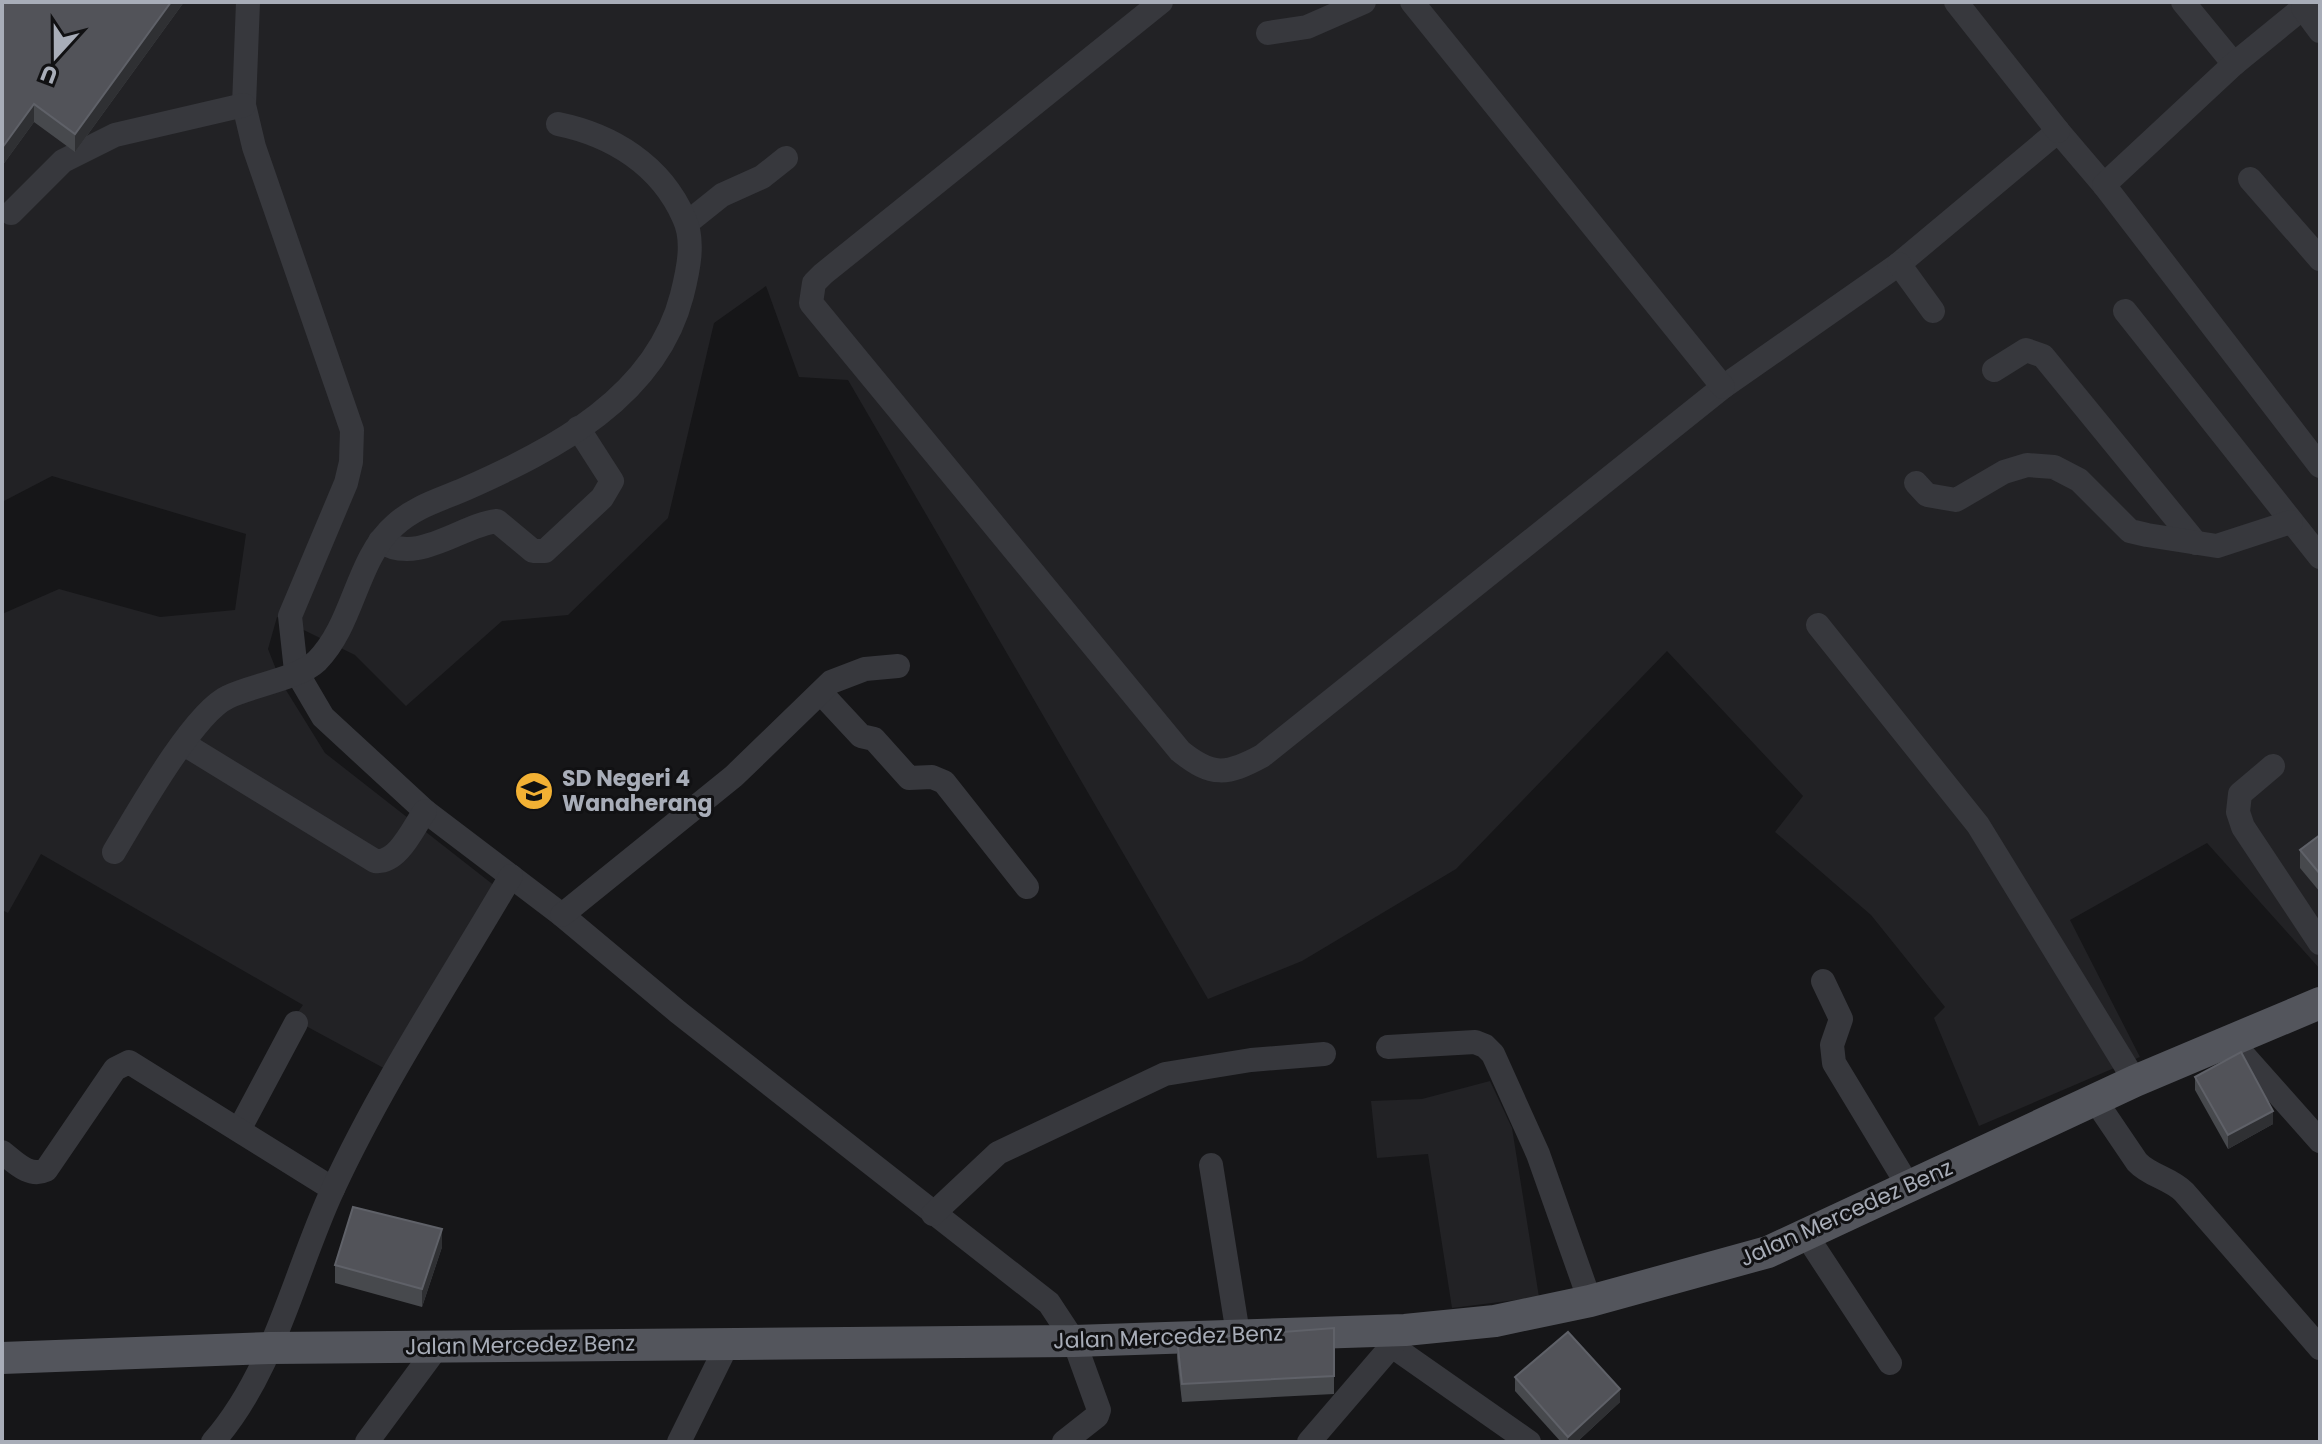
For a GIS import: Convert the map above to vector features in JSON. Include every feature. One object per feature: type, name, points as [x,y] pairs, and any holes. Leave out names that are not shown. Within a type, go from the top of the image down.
[{"type":"main road","name":"Jalan Mercedez Benz","points":[[2,1358],[270,1348],[1074,1341],[1238,1334],[1398,1338],[1590,1301],[1768,1252],[2135,1081],[2320,1003]]},
{"type":"street","points":[[248,2],[244,105],[287,246],[352,430],[354,445],[346,483],[290,616],[296,671],[317,709],[338,734],[425,811],[562,915],[678,1012],[1049,1303],[1074,1341],[1099,1410],[1097,1416],[1064,1442]]},
{"type":"street","points":[[1161,2],[823,274],[814,283],[811,303],[1180,751],[1198,766],[1229,772],[1262,756],[1723,387],[1899,264],[2058,131]]},
{"type":"street","points":[[1268,33],[1307,27],[1364,2]]},
{"type":"street","points":[[1412,2],[1723,387]]},
{"type":"street","points":[[1956,2],[2104,185],[2320,466]]},
{"type":"street","points":[[2183,2],[2234,64]]},
{"type":"street","points":[[2104,185],[2234,64],[2306,5],[2320,31]]},
{"type":"street","points":[[11,213],[63,161],[115,135],[244,105]]},
{"type":"street","points":[[114,852],[150,792],[184,744],[225,698],[316,663],[380,541],[402,519],[425,504],[466,489],[578,428],[633,386],[664,347],[688,268],[687,223],[665,186],[619,145],[593,131],[558,124]]},
{"type":"street","points":[[687,223],[722,195],[762,177],[786,158]]},
{"type":"street","points":[[2250,179],[2317,250]]},
{"type":"street","points":[[1899,264],[1933,311]]},
{"type":"street","points":[[2125,311],[2320,557]]},
{"type":"street","points":[[1994,370],[2026,350],[2043,356],[2196,543]]},
{"type":"street","points":[[380,541],[392,548],[411,548],[497,521],[533,551],[545,551],[602,498],[612,481],[578,428]]},
{"type":"street","points":[[1916,483],[1927,495],[1956,500],[2015,468],[2027,465],[2054,467],[2079,480],[2130,531],[2217,546],[2237,543],[2291,522]]},
{"type":"street","points":[[1818,625],[1978,825],[2135,1081]]},
{"type":"street","points":[[562,915],[734,776],[839,677],[881,665],[898,666]]},
{"type":"street","points":[[821,693],[861,736],[874,739],[909,778],[932,777],[944,782],[1027,887]]},
{"type":"street","points":[[184,744],[375,861],[385,862],[394,856],[425,811]]},
{"type":"street","points":[[2273,766],[2240,794],[2238,812],[2243,827],[2320,943]]},
{"type":"street","points":[[213,1442],[243,1401],[270,1348],[333,1189],[400,1065],[511,876]]},
{"type":"street","points":[[1823,981],[1841,1019],[1832,1045],[1834,1063],[1909,1187]]},
{"type":"street","points":[[239,1130],[296,1023]]},
{"type":"street","points":[[2231,1041],[2320,1141]]},
{"type":"street","points":[[1388,1047],[1475,1042],[1493,1054],[1538,1154],[1590,1301]]},
{"type":"street","points":[[933,1214],[998,1153],[1165,1074],[1238,1061],[1324,1054]]},
{"type":"street","points":[[2,1152],[28,1171],[41,1173],[46,1170],[115,1069],[123,1063],[135,1064],[333,1189]]},
{"type":"street","points":[[2095,1100],[2137,1162],[2145,1170],[2168,1179],[2184,1192],[2320,1348]]},
{"type":"street","points":[[1211,1165],[1238,1334]]},
{"type":"street","points":[[1806,1235],[1890,1363]]},
{"type":"street","points":[[1309,1442],[1398,1338],[1529,1442]]},
{"type":"street","points":[[679,1442],[728,1343]]},
{"type":"street","points":[[367,1442],[438,1346]]},
{"type":"shaded area","points":[[2,2],[2320,2],[2320,969],[2207,843],[2070,920],[2140,1057],[1979,1126],[1934,1018],[1945,1007],[1871,915],[1775,832],[1803,796],[1667,651],[1456,869],[1302,961],[1208,999],[848,380],[799,377],[766,286],[714,323],[668,518],[568,615],[502,621],[406,706],[355,655],[277,617],[268,649],[281,682],[325,753],[500,890],[391,1072],[293,1019],[303,1005],[41,854],[8,913],[2,910],[2,614],[59,589],[160,617],[235,610],[246,534],[52,476],[2,502]]},
{"type":"shaded area","points":[[1490,1081],[1512,1128],[1539,1297],[1452,1308],[1428,1154],[1377,1158],[1371,1101],[1422,1099]]},
{"type":"building","points":[[2,2],[171,2],[75,134],[34,104],[2,148]]},
{"type":"building","points":[[2320,835],[2320,874],[2300,850]]},
{"type":"building","points":[[2241,1052],[2273,1111],[2228,1135],[2195,1077]]},
{"type":"building","points":[[353,1207],[442,1229],[422,1289],[335,1265]]},
{"type":"building","points":[[1334,1328],[1334,1376],[1182,1384],[1177,1340]]},
{"type":"building","points":[[1568,1332],[1620,1389],[1568,1437],[1515,1377]]},
{"type":"place","name":"SD Negeri 4 Wanaherang","points":[[534,791]]}]
